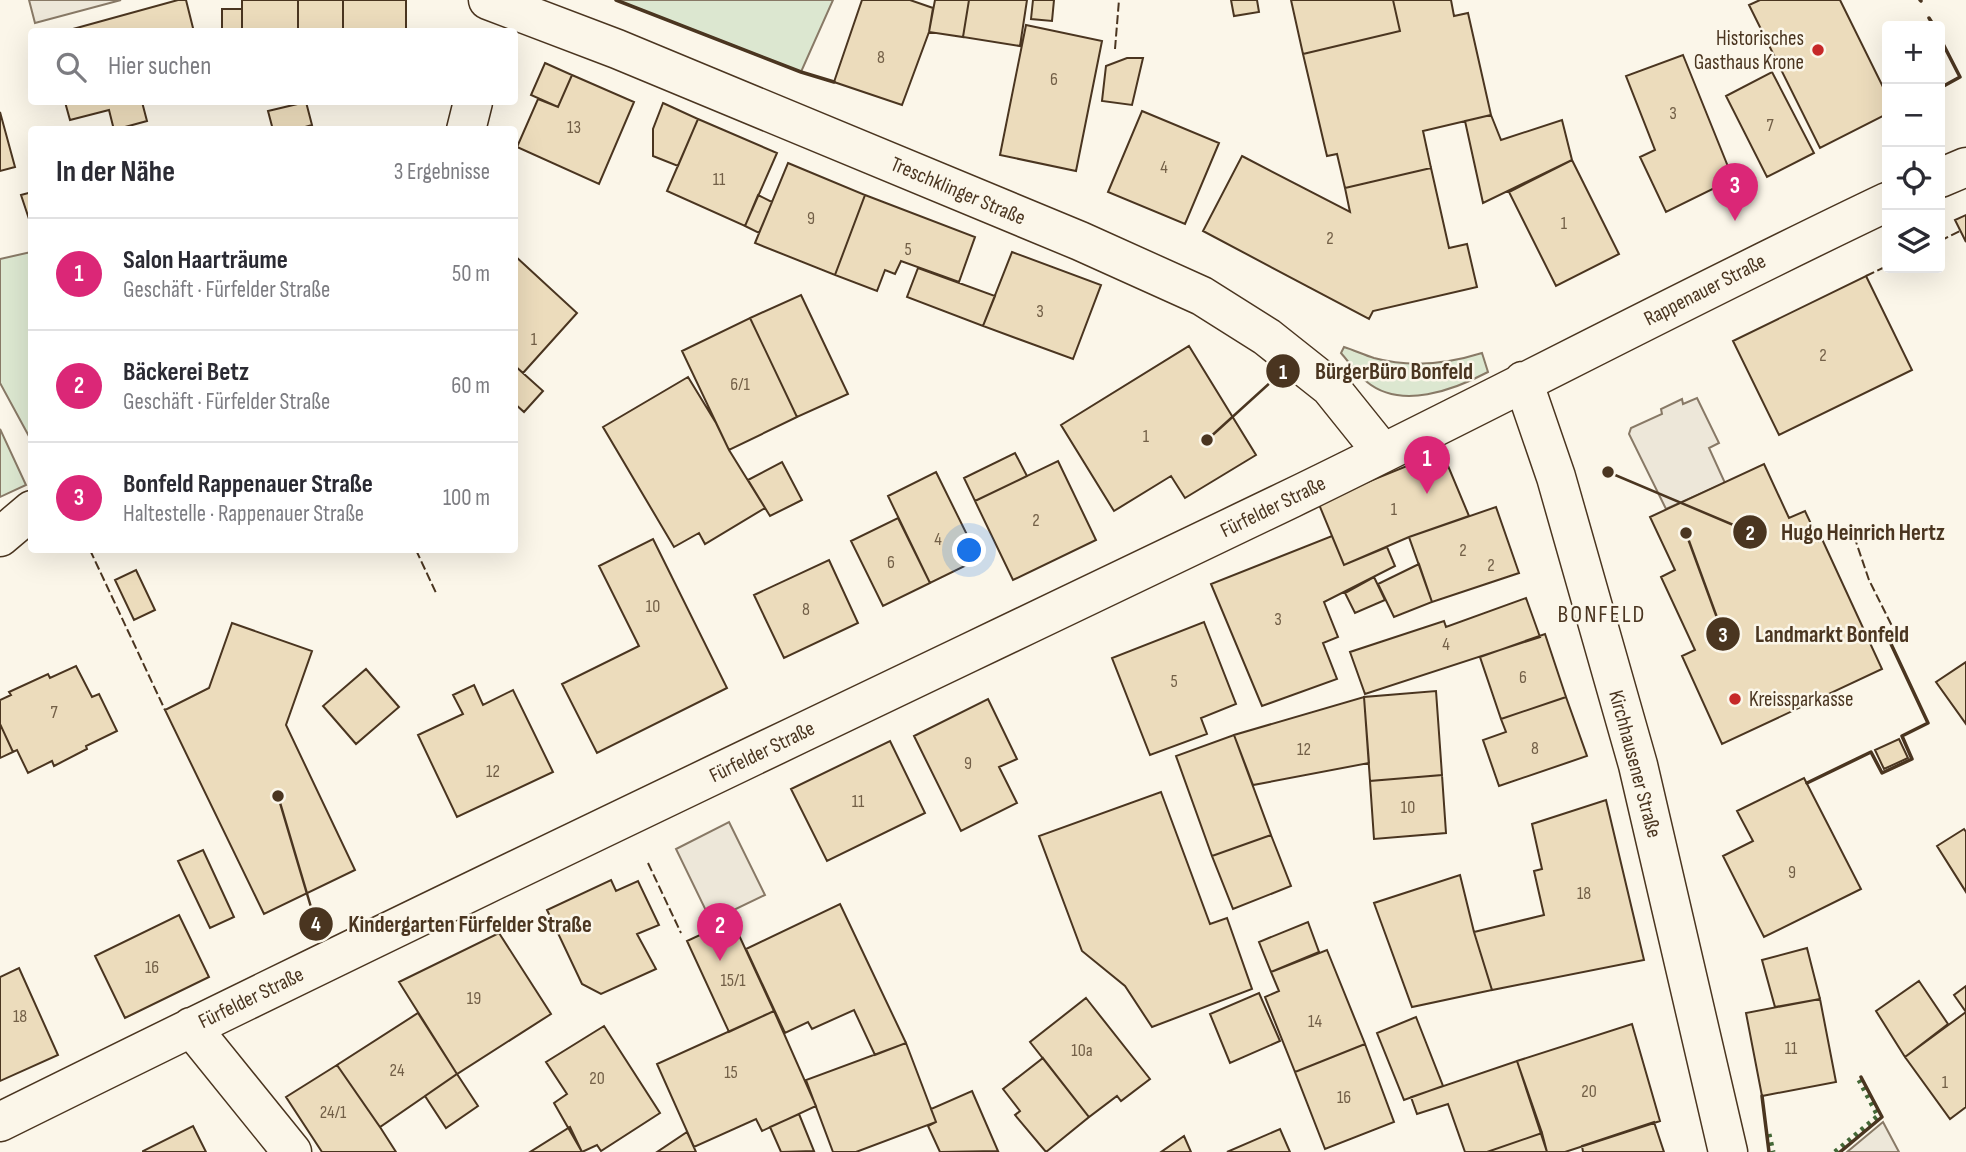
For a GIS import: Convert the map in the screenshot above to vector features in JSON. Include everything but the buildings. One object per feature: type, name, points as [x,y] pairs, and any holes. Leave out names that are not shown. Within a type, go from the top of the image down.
[{"type":"street","name":"Treschklinger Straße","points":[[492,12],[630,54],[1080,241],[1202,296],[1267,337],[1330,387],[1383,453]]},
{"type":"street","points":[[467,126],[472,105]]},
{"type":"street","points":[[1945,176],[1966,167]]},
{"type":"street","name":"Rappenauer Straße","points":[[1523,381],[1762,261],[1882,204]]},
{"type":"street","name":"Fürfelder Straße","points":[[0,1122],[191,1027],[1383,453],[1523,381]]},
{"type":"street","name":"Kirchhausener Straße","points":[[1523,381],[1556,477],[1638,765],[1728,1152]]},
{"type":"street","points":[[0,537],[28,513]]},
{"type":"street","points":[[191,1027],[292,1152]]},
{"type":"green space","points":[[616,0],[833,0],[801,72]]},
{"type":"green space","points":[[28,253],[28,434],[0,383],[0,259]]},
{"type":"green space","points":[[1344,347],[1374,358],[1415,364],[1456,360],[1482,353],[1488,372],[1460,385],[1428,394],[1395,395],[1363,379],[1341,353]]},
{"type":"green space","points":[[0,429],[26,485],[0,497]]},
{"type":"shaded area","points":[[29,0],[121,0],[35,23]]},
{"type":"shaded area","points":[[1697,398],[1719,443],[1709,448],[1725,483],[1666,509],[1629,434],[1631,428],[1662,414],[1661,409],[1682,399],[1683,404]]},
{"type":"shaded area","points":[[729,822],[765,895],[711,921],[676,849]]},
{"type":"shaded area","points":[[1883,1122],[1899,1152],[1847,1152]]},
{"type":"hedge","points":[[1835,1152],[1878,1116],[1859,1080]]},
{"type":"hedge","points":[[1769,1134],[1773,1152]]},
{"type":"fence","points":[[1115,49],[1119,0]]},
{"type":"fence","points":[[1945,238],[1960,231]]},
{"type":"fence","points":[[1866,276],[1882,268]]},
{"type":"fence","points":[[1854,536],[1869,580],[1899,640]]},
{"type":"fence","points":[[91,553],[165,710]]},
{"type":"fence","points":[[417,553],[437,595]]},
{"type":"fence","points":[[648,863],[681,933]]},
{"type":"wall","points":[[616,0],[801,72],[834,82]]},
{"type":"wall","points":[[1945,48],[1960,77],[1945,85]]},
{"type":"wall","points":[[1807,783],[1871,752],[1882,773],[1912,759],[1902,736],[1928,723],[1891,644]]},
{"type":"wall","points":[[1840,1152],[1882,1117],[1861,1077]]},
{"type":"wall","points":[[1762,1096],[1769,1152]]},
{"type":"place","name":"Historisches Gasthaus Krone","points":[[1818,50]]},
{"type":"place","name":"Bonfeld Rappenauer Straße","points":[[1735,221]]},
{"type":"place","name":"BürgerBüro Bonfeld","points":[[1207,440]]},
{"type":"place","name":"Hugo Heinrich Hertz","points":[[1608,472]]},
{"type":"place","name":"Salon Haarträume","points":[[1427,494]]},
{"type":"place","name":"Landmarkt Bonfeld","points":[[1686,533]]},
{"type":"place","name":"Kreissparkasse","points":[[1735,699]]},
{"type":"place","name":"Kindergarten Fürfelder Straße","points":[[278,796]]},
{"type":"place","name":"Bäckerei Betz","points":[[720,961]]},
{"type":"district","name":"BONFELD","points":[[1602,614]]}]
